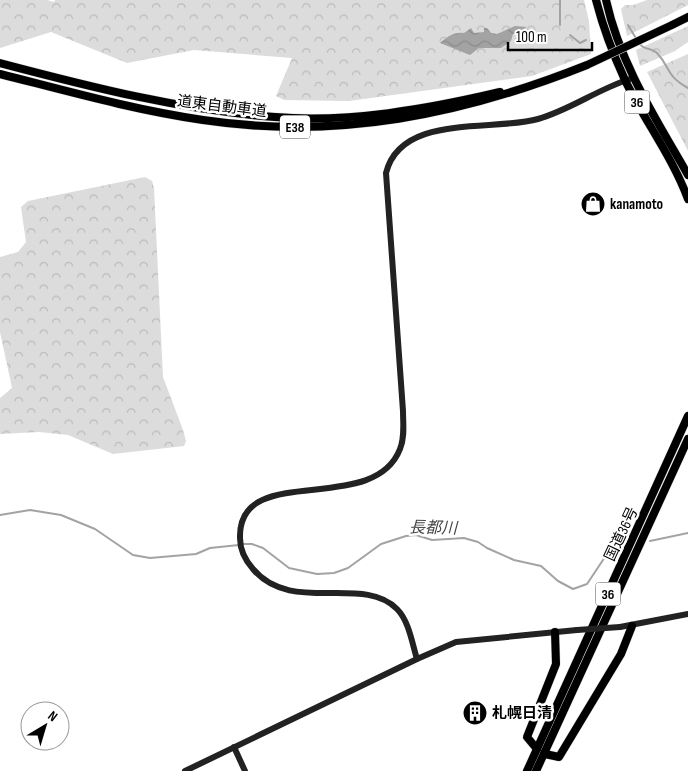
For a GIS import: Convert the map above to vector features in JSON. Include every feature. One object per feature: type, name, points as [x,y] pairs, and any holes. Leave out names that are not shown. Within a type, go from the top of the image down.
[{"type":"highway","name":"36","points":[[596,0],[602,25],[688,175]]},
{"type":"highway","name":"36","points":[[606,0],[610,19],[632,79],[680,178],[688,199]]},
{"type":"highway","name":"道東自動車道","points":[[0,74],[137,108],[204,120],[277,127],[323,127],[415,118],[469,106],[516,92],[587,65],[688,17]]},
{"type":"highway","name":"道東自動車道","points":[[0,63],[139,97],[207,110],[276,117],[368,115],[431,106],[505,91],[587,65]]},
{"type":"highway","name":"国道36号","points":[[527,771],[688,416]]},
{"type":"highway","name":"国道36号","points":[[536,771],[688,439]]},
{"type":"highway","points":[[545,754],[559,756],[621,654],[632,626]]},
{"type":"highway","points":[[537,749],[527,737],[556,664],[556,632]]},
{"type":"street","points":[[417,658],[404,620],[398,610],[388,601],[362,594],[307,593],[275,586],[258,575],[248,563],[240,547],[240,536],[244,518],[255,504],[268,497],[284,493],[343,487],[376,478],[396,458],[401,447],[404,436],[403,411],[386,173],[388,162],[400,148],[421,134],[536,120],[564,110],[632,79]]},
{"type":"street","points":[[185,771],[417,658],[456,642],[632,626],[688,615]]},
{"type":"street","points":[[234,747],[245,771]]},
{"type":"green space","points":[[0,0],[47,0],[54,2],[55,0],[584,0],[589,21],[591,54],[532,76],[349,101],[284,100],[276,96],[292,58],[194,50],[127,63],[51,32],[0,48]]},
{"type":"green space","points":[[647,0],[688,0],[688,5],[627,36],[621,9],[625,5],[633,5]]},
{"type":"green space","points":[[688,26],[688,42],[675,51],[640,66],[636,50]]},
{"type":"green space","points":[[688,54],[688,151],[647,72]]},
{"type":"green space","points":[[145,177],[152,181],[154,188],[163,377],[183,430],[186,441],[184,446],[113,454],[68,435],[39,432],[0,434],[0,398],[12,388],[0,332],[0,257],[18,252],[26,242],[21,207],[28,201]]},
{"type":"water","points":[[515,26],[527,27],[513,34],[511,41],[501,48],[479,48],[470,55],[440,43],[451,35],[464,33],[471,28],[474,33],[484,32],[484,28],[487,28],[491,33],[497,34]]},
{"type":"waterway","points":[[560,0],[560,25]]},
{"type":"waterway","points":[[628,25],[637,40]]},
{"type":"waterway","points":[[570,35],[580,43],[586,40]]},
{"type":"waterway","points":[[640,44],[657,53],[672,76],[688,88]]},
{"type":"waterway","name":"長都川","points":[[0,515],[30,510],[61,515],[95,529],[133,555],[150,558],[196,554],[210,548],[239,545]]},
{"type":"waterway","name":"長都川","points":[[650,541],[688,533]]},
{"type":"waterway","name":"長都川","points":[[243,544],[252,544],[263,548],[289,568],[317,574],[334,573],[348,568],[381,544],[406,536],[416,535],[432,540],[464,538],[478,542],[514,560],[541,566],[558,581],[573,589],[587,584],[605,557],[625,544]]},
{"type":"place","name":"kanamoto","points":[[593,204]]},
{"type":"place","name":"札幌日清","points":[[475,713]]}]
